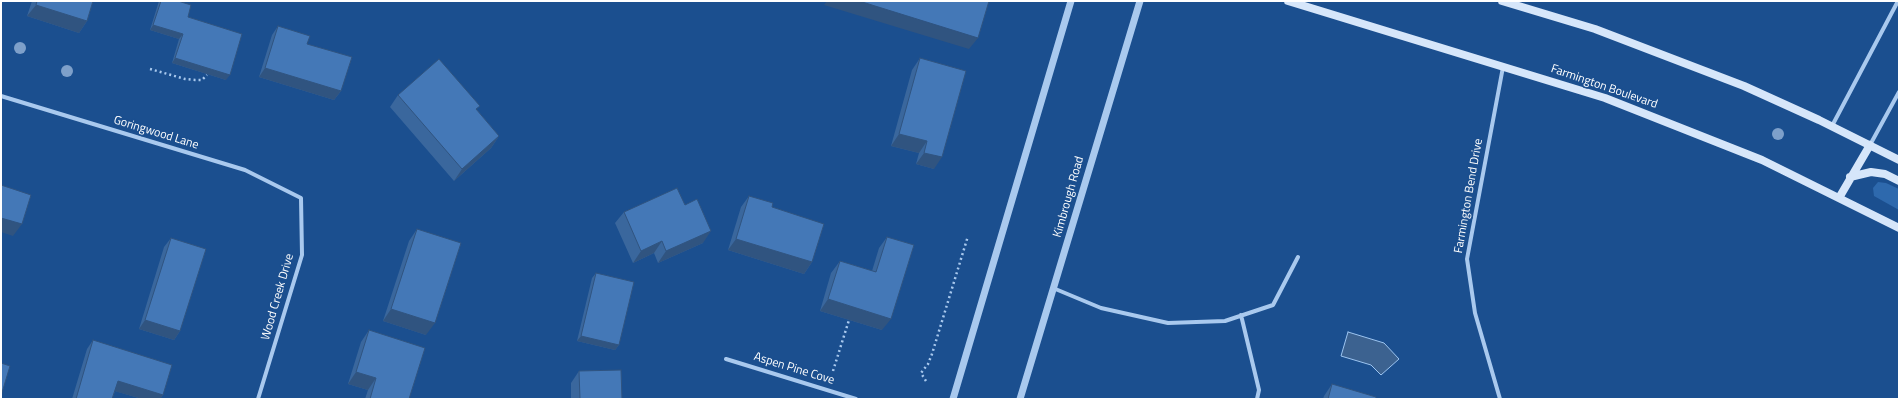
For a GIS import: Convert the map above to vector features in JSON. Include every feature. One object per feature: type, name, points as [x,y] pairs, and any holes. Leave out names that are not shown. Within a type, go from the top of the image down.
[{"type":"main road","name":"Farmington Boulevard","points":[[1288,1],[1605,98],[1762,160],[1899,228]]},
{"type":"main road","points":[[1502,1],[1595,29],[1744,86],[1832,126],[1899,160]]},
{"type":"main road","points":[[1839,198],[1870,145]]},
{"type":"main road","points":[[1850,177],[1871,172],[1885,174],[1899,181]]},
{"type":"street","points":[[953,399],[1072,1]]},
{"type":"street","name":"Kimbrough Road","points":[[1020,399],[1140,1]]},
{"type":"street","points":[[1832,126],[1898,1]]},
{"type":"street","name":"Farmington Bend Drive","points":[[1500,399],[1474,313],[1467,259],[1503,66]]},
{"type":"street","points":[[1870,145],[1899,92]]},
{"type":"street","name":"Goringwood Lane","points":[[1,96],[245,170],[301,198]]},
{"type":"street","name":"Wood Creek Drive","points":[[258,399],[302,255],[301,198]]},
{"type":"street","points":[[1053,288],[1101,308],[1168,323],[1225,321],[1273,305],[1298,257]]},
{"type":"street","points":[[1242,315],[1259,390],[1258,399]]},
{"type":"street","name":"Aspen Pine Cove","points":[[726,359],[856,399]]},
{"type":"path","points":[[150,69],[190,80],[202,80],[208,74]]},
{"type":"path","points":[[926,381],[921,373],[928,364],[932,354],[968,236]]},
{"type":"path","points":[[833,371],[849,320]]},
{"type":"shaded area","points":[[1878,182],[1886,183],[1899,189],[1899,210],[1874,196],[1873,188]]},
{"type":"shaded area","points":[[1348,332],[1384,343],[1399,359],[1381,375],[1371,365],[1341,356]]},
{"type":"building","points":[[37,1],[93,1],[87,21],[36,5]]},
{"type":"building","points":[[161,1],[178,1],[191,5],[188,17],[242,34],[230,75],[175,58],[183,34],[153,25]]},
{"type":"building","points":[[859,1],[989,1],[978,38]]},
{"type":"building","points":[[278,26],[310,36],[307,44],[352,57],[341,91],[265,68]]},
{"type":"building","points":[[920,58],[966,71],[942,157],[924,153],[927,141],[899,134]]},
{"type":"building","points":[[439,59],[480,106],[476,109],[499,136],[462,169],[398,95]]},
{"type":"building","points":[[1,185],[31,195],[22,224],[1,218]]},
{"type":"building","points":[[677,188],[685,205],[697,199],[711,231],[666,251],[662,241],[641,251],[624,212]]},
{"type":"building","points":[[749,196],[773,203],[772,207],[824,224],[812,262],[736,239]]},
{"type":"building","points":[[417,229],[461,243],[435,323],[391,309]]},
{"type":"building","points":[[887,237],[914,245],[891,319],[828,299],[840,261],[876,272]]},
{"type":"building","points":[[171,238],[206,249],[180,331],[145,320]]},
{"type":"building","points":[[596,273],[634,282],[619,345],[581,336]]},
{"type":"building","points":[[369,330],[425,348],[409,399],[370,399],[376,378],[356,372]]},
{"type":"building","points":[[93,340],[172,365],[163,395],[118,381],[112,399],[76,399]]},
{"type":"building","points":[[1,363],[10,366],[1,396]]},
{"type":"building","points":[[621,370],[622,399],[580,399],[579,371]]},
{"type":"building","points":[[1332,384],[1376,397],[1376,399],[1328,399]]}]
